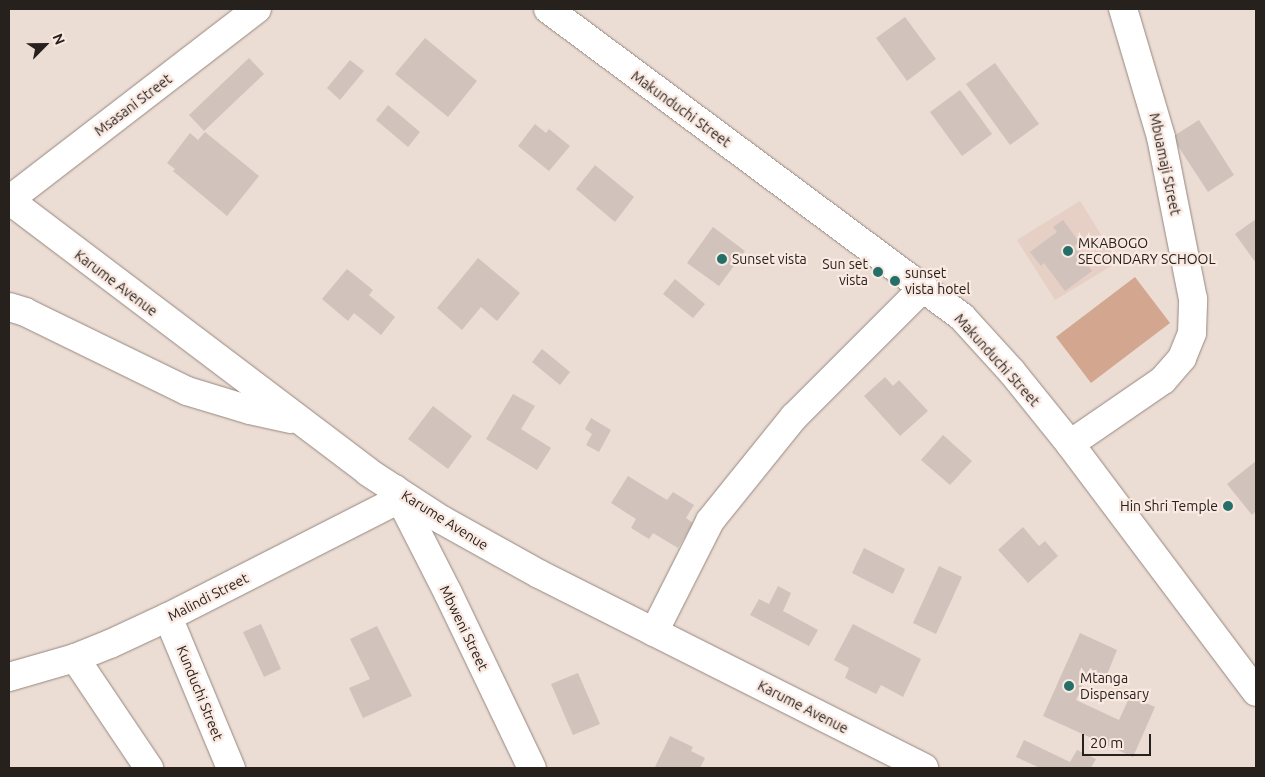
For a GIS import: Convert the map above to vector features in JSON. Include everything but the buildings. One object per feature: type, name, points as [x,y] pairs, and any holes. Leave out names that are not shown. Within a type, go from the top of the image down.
[{"type":"street","name":"Msasani Street","points":[[9,200],[257,9]]},
{"type":"street","name":"Makunduchi Street","points":[[548,9],[962,317],[1012,372],[1070,444],[1256,692]]},
{"type":"street","name":"Mbuamaji Street","points":[[1070,444],[1163,380],[1182,358],[1192,333],[1193,300],[1161,137],[1123,9]]},
{"type":"street","name":"Karume Avenue","points":[[9,200],[397,494],[484,544],[924,768]]},
{"type":"street","points":[[654,632],[710,521],[794,417],[922,288]]},
{"type":"street","points":[[9,307],[25,312],[187,391],[250,410],[299,421]]},
{"type":"street","name":"Malindi Street","points":[[9,676],[75,658],[168,617],[397,494]]},
{"type":"street","name":"Mbweni Street","points":[[397,494],[448,593],[532,768]]},
{"type":"street","name":"Kunduchi Street","points":[[168,617],[231,768]]},
{"type":"street","points":[[75,658],[149,768]]},
{"type":"shaded area","name":"MKABOGO SECONDARY SCHOOL","points":[[1080,201],[1118,262],[1055,300],[1017,240]]},
{"type":"shaded area","points":[[1135,277],[1170,323],[1091,383],[1056,337]]},
{"type":"place","name":"MKABOGO SECONDARY SCHOOL","points":[[1068,251]]},
{"type":"place","name":"Sunset vista","points":[[722,259]]},
{"type":"place","name":"Sun set vista","points":[[878,272]]},
{"type":"place","name":"sunset vista hotel","points":[[895,281]]},
{"type":"place","name":"Hin Shri Temple","points":[[1228,506]]},
{"type":"place","name":"Mtanga Dispensary","points":[[1069,686]]}]
